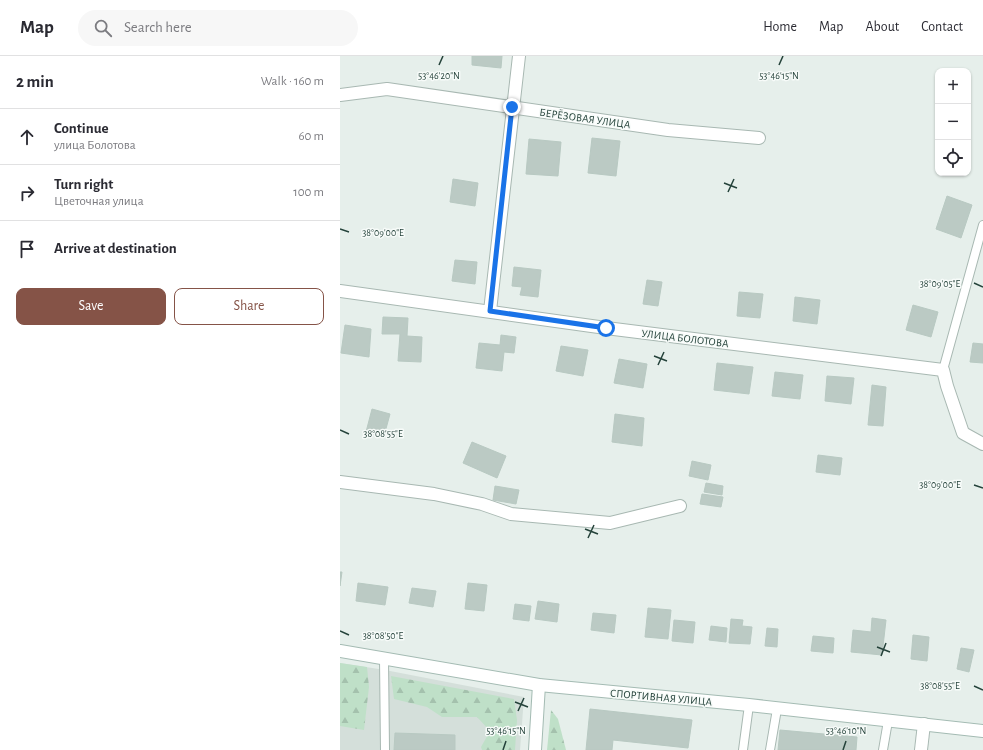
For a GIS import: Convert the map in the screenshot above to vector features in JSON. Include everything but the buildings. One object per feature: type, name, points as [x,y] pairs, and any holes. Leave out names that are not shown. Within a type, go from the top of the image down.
[{"type":"street","points":[[490,311],[519,56]]},
{"type":"street","name":"БЕРЁЗОВАЯ УЛИЦА","points":[[340,96],[387,89],[668,130],[760,138]]},
{"type":"street","name":"УЛИЦА БОЛОТОВА","points":[[340,291],[606,328],[943,370]]},
{"type":"street","points":[[943,370],[963,432],[983,444]]},
{"type":"street","points":[[340,482],[434,494],[482,504],[511,514],[610,523],[680,506]]},
{"type":"street","name":"СПОРТИВНАЯ УЛИЦА","points":[[340,651],[538,685],[749,705],[983,731]]},
{"type":"street","points":[[535,750],[538,685]]},
{"type":"street","points":[[921,750],[924,724]]},
{"type":"lane","points":[[943,370],[983,225]]},
{"type":"lane","points":[[384,658],[385,750]]},
{"type":"lane","points":[[743,750],[749,705]]},
{"type":"lane","points":[[770,750],[776,709]]},
{"type":"lane","points":[[883,750],[888,721]]},
{"type":"shaded area","points":[[340,663],[385,670],[524,697],[520,750],[340,750]]},
{"type":"green space","points":[[340,663],[367,667],[369,687],[364,730],[340,726]]},
{"type":"green space","points":[[391,676],[514,699],[517,720],[515,750],[482,750],[481,747],[490,731],[477,717],[442,717],[427,707],[394,699]]},
{"type":"green space","points":[[551,710],[558,719],[566,750],[547,750]]},
{"type":"route","points":[[512,107],[490,311],[606,328]]}]
